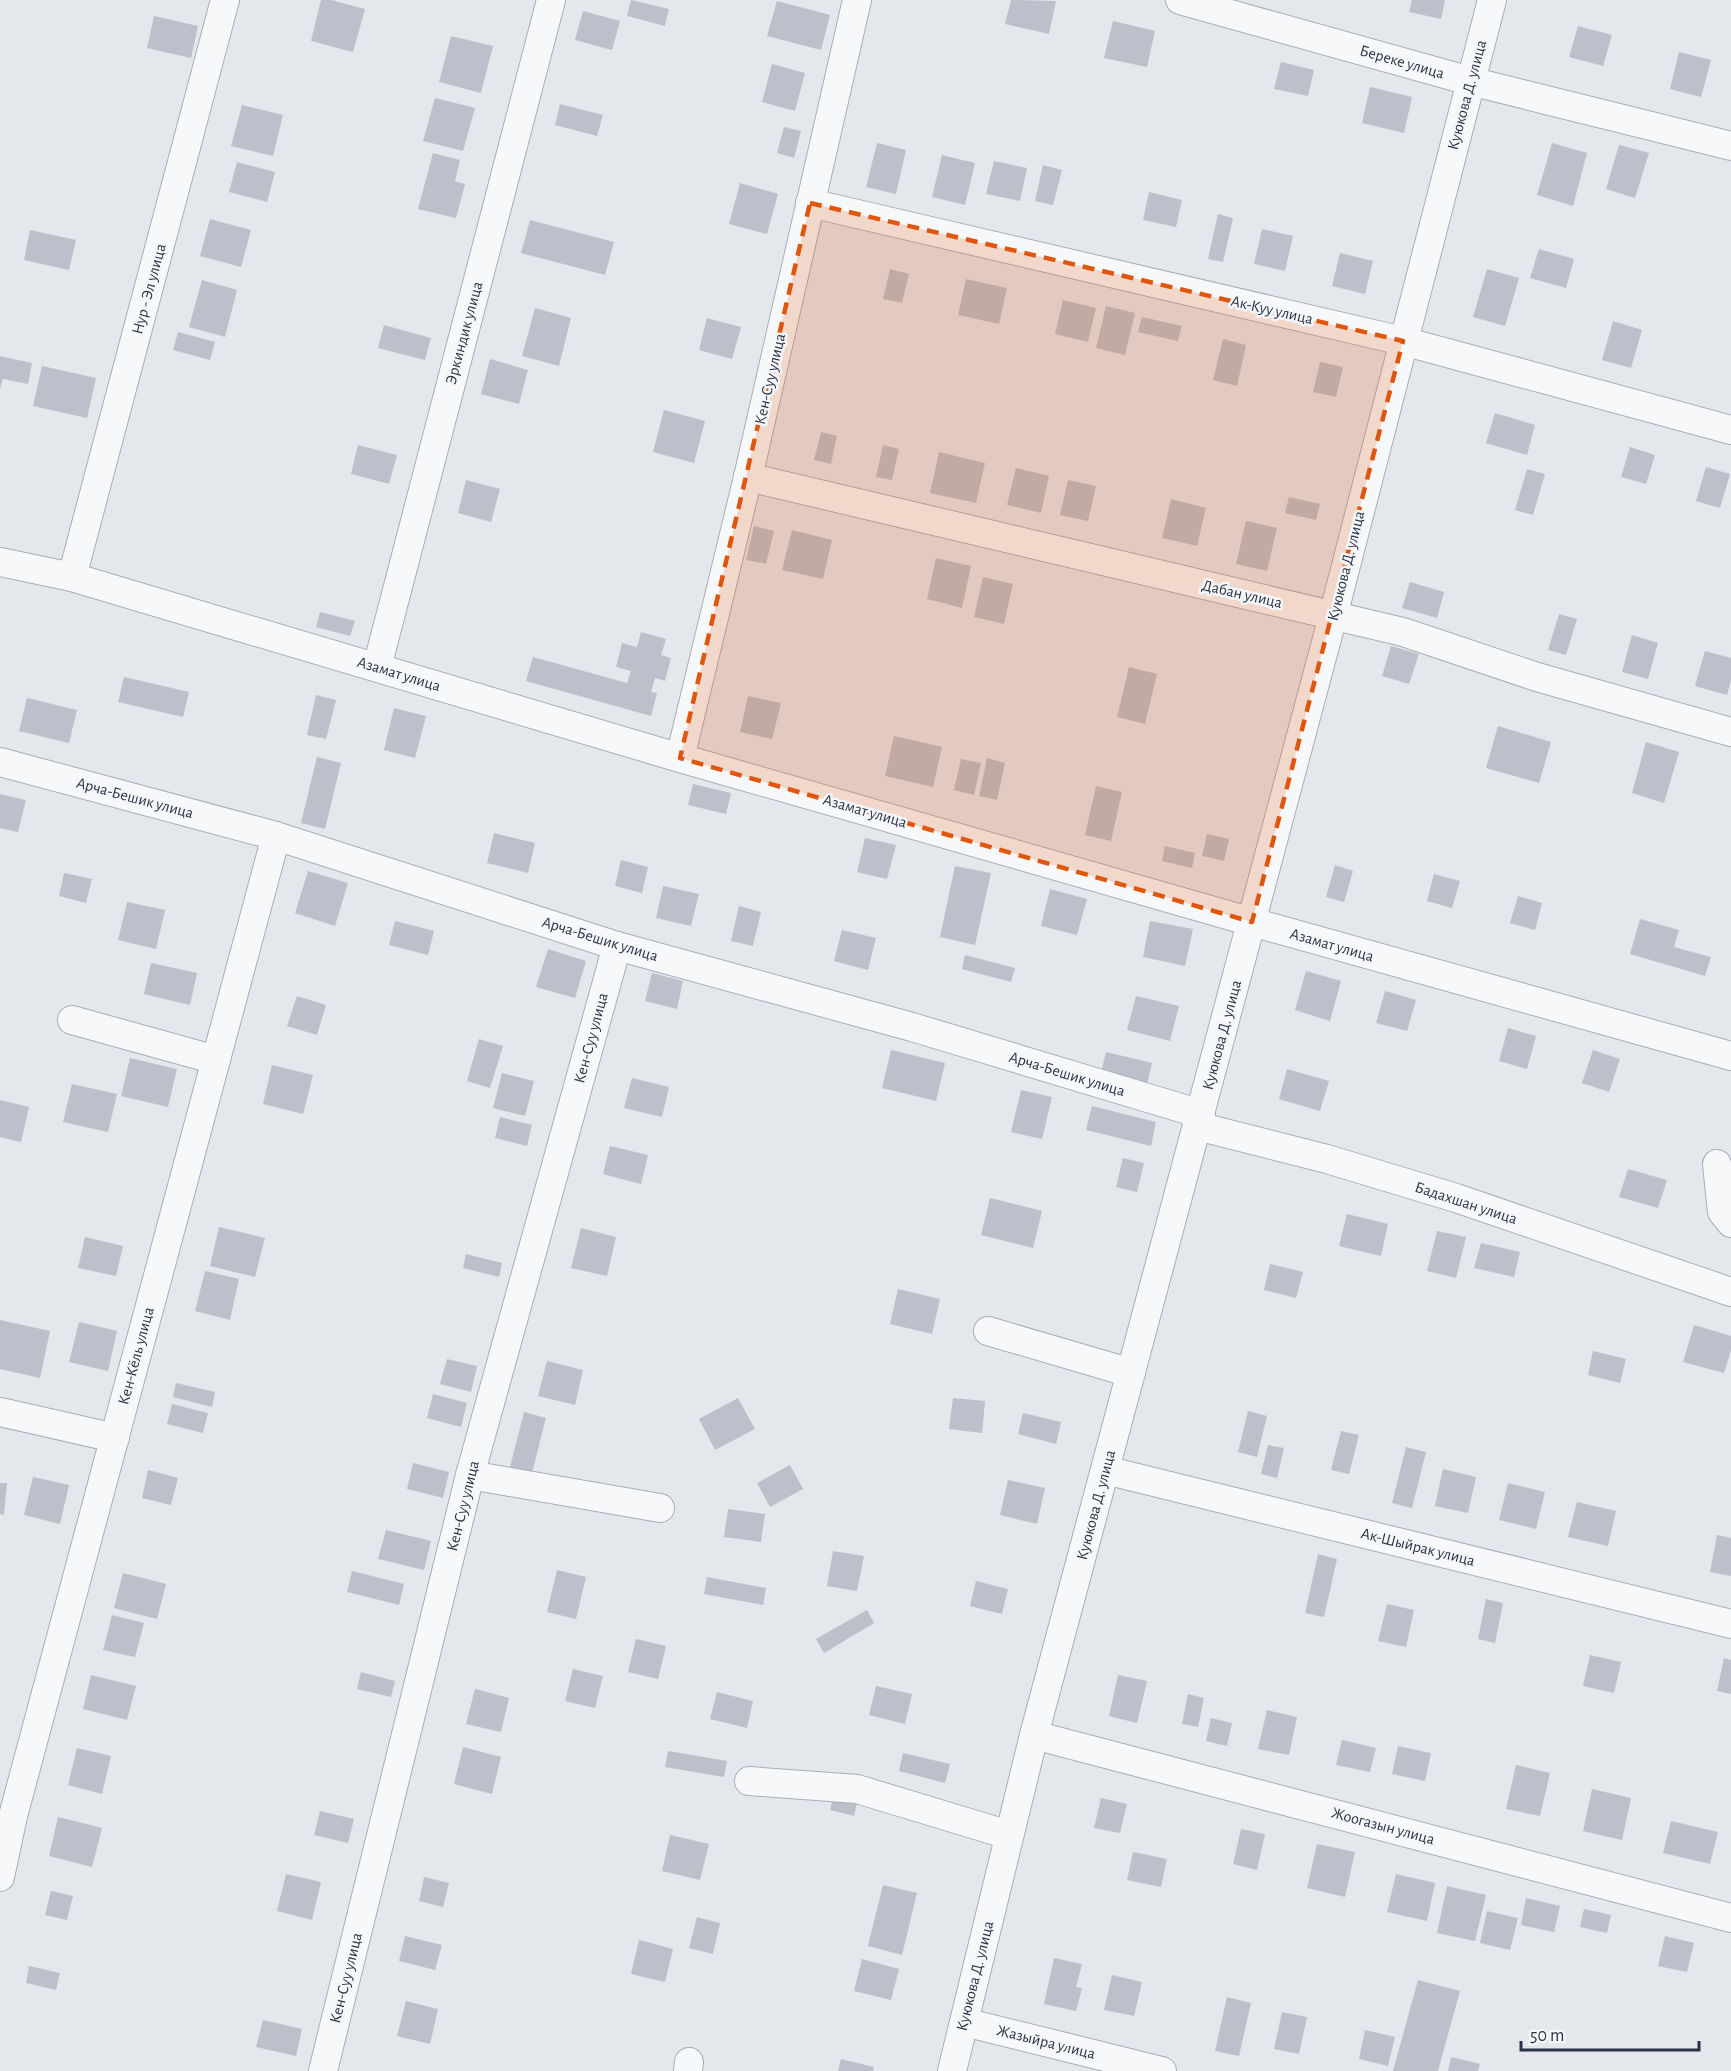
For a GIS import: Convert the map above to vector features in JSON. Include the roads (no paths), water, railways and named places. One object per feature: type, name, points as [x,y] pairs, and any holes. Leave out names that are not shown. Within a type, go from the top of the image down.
[{"type":"street","name":"Нур - Эл улица","points":[[72,577],[225,0]]},
{"type":"street","name":"Эркиндик улица","points":[[377,667],[551,0]]},
{"type":"street","name":"Кен-Суу улица","points":[[680,758],[748,477],[858,0]]},
{"type":"street","name":"Береке улица","points":[[1180,0],[1470,81],[1731,146]]},
{"type":"street","name":"Куюкова Д. улица","points":[[952,2071],[1034,1735],[1333,616],[1492,0]]},
{"type":"street","name":"Ак-Куу улица","points":[[810,203],[1403,341],[1731,430]]},
{"type":"street","name":"Дабан улица","points":[[748,477],[1403,632],[1538,677],[1731,732]]},
{"type":"street","name":"Азамат улица","points":[[0,562],[72,577],[680,758],[1731,1056]]},
{"type":"street","name":"Арча-Бешик улица","points":[[0,762],[276,836],[617,946],[912,1027],[1199,1120]]},
{"type":"street","name":"Кен-Кёль улица","points":[[0,1877],[7,1815],[115,1438],[276,836]]},
{"type":"street","name":"Кен-Суу улица","points":[[323,2071],[470,1475],[617,946]]},
{"type":"street","points":[[72,1020],[216,1060]]},
{"type":"street","name":"Бадахшан улица","points":[[1199,1120],[1455,1198],[1731,1292]]},
{"type":"street","points":[[1718,1164],[1722,1212],[1731,1223]]},
{"type":"street","points":[[988,1331],[1131,1373]]},
{"type":"street","points":[[0,1413],[115,1438]]},
{"type":"street","name":"Ак-Шыйрак улица","points":[[1105,1470],[1731,1624]]},
{"type":"street","points":[[470,1475],[660,1508]]},
{"type":"street","name":"Жоогазын улица","points":[[1034,1735],[1731,1918]]},
{"type":"street","points":[[749,1781],[857,1789],[1009,1835]]},
{"type":"street","name":"Жазыйра улица","points":[[964,2022],[1162,2071]]}]
